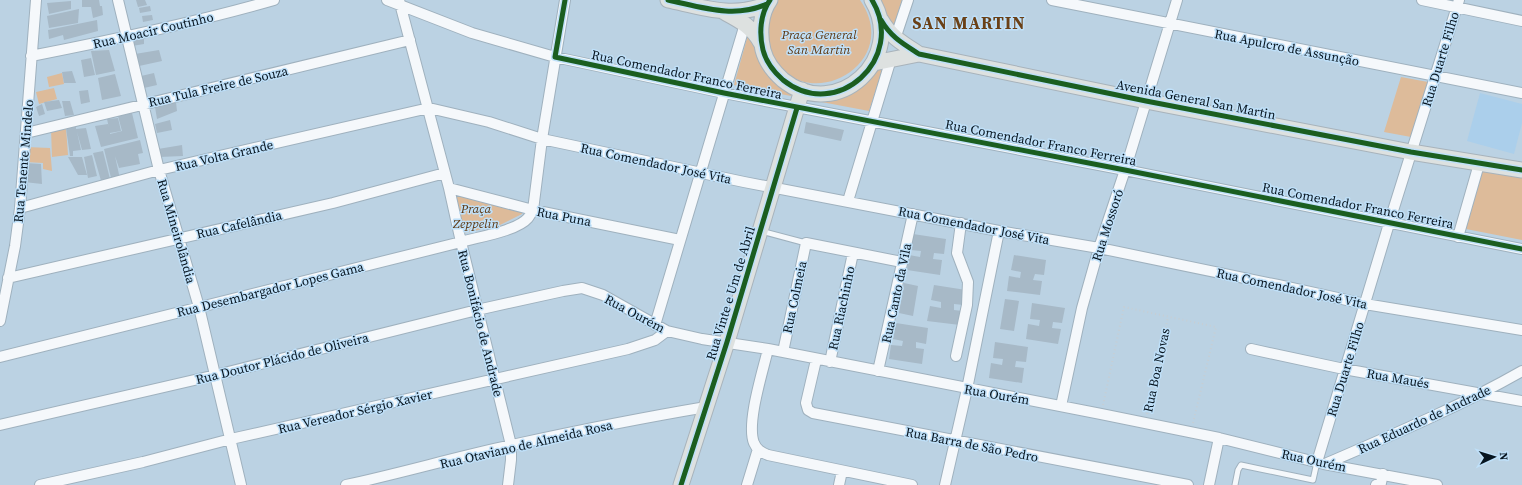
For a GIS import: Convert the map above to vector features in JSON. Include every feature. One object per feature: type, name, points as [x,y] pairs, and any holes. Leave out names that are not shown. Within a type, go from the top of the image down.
[{"type":"main road","points":[[668,0],[724,12],[744,24],[755,33],[761,43]]},
{"type":"main road","points":[[724,12],[768,2],[761,23],[761,43],[769,64],[778,76],[789,84],[802,90],[815,93],[829,93],[843,90],[861,79],[874,62],[881,42],[881,20],[877,7],[872,0]]},
{"type":"main road","name":"Avenida General San Martin","points":[[881,20],[886,29],[895,39],[919,54],[1146,101],[1411,152],[1522,170]]},
{"type":"main road","name":"Avenida General San Martin","points":[[874,62],[919,54]]},
{"type":"main road","name":"Rua Vinte e Um de Abril","points":[[681,485],[727,342],[802,90]]},
{"type":"street","name":"Rua Tenente Mindelo","points":[[0,321],[20,208],[36,0]]},
{"type":"street","name":"Rua Mineirolândia","points":[[118,0],[159,170],[180,238],[216,374],[232,439],[241,485]]},
{"type":"street","name":"Rua Moacir Coutinho","points":[[31,56],[127,37],[274,0]]},
{"type":"street","name":"Rua Comendador Franco Ferreira","points":[[387,0],[400,2],[472,33],[555,57],[724,94],[873,121],[1125,170],[1522,250]]},
{"type":"street","points":[[533,210],[542,139],[565,0]]},
{"type":"street","points":[[895,39],[908,0]]},
{"type":"street","name":"Rua Apulcro de Assunção","points":[[1052,0],[1522,93]]},
{"type":"street","name":"Rua Mossoró","points":[[1062,406],[1082,308],[1099,248],[1125,170],[1177,0]]},
{"type":"street","points":[[1422,0],[1457,4],[1522,21]]},
{"type":"street","name":"Rua Bonifácio de Andrade","points":[[400,2],[450,188],[477,310],[511,445],[508,485]]},
{"type":"street","name":"Rua Duarte Filho","points":[[1321,463],[1344,369],[1457,4]]},
{"type":"street","points":[[655,325],[744,24]]},
{"type":"street","name":"Rua Tula Freire de Souza","points":[[26,133],[410,40]]},
{"type":"street","points":[[848,201],[891,59]]},
{"type":"street","name":"Rua Comendador José Vita","points":[[429,108],[482,120],[542,139],[701,173],[1099,248],[1365,304],[1522,330]]},
{"type":"street","name":"Rua Volta Grande","points":[[20,208],[159,170],[429,108]]},
{"type":"street","points":[[1458,237],[1479,164]]},
{"type":"street","name":"Rua Cafelândia","points":[[8,278],[333,202],[446,173]]},
{"type":"street","name":"Rua Puna","points":[[450,188],[533,210],[680,240]]},
{"type":"street","name":"Rua Desembargador Lopes Gama","points":[[0,357],[461,242],[517,226],[528,218],[533,210]]},
{"type":"street","name":"Rua Canto da Vila","points":[[878,371],[913,214]]},
{"type":"street","points":[[956,356],[967,305],[968,282],[957,253],[961,223]]},
{"type":"street","points":[[945,485],[967,389],[999,230]]},
{"type":"street","points":[[806,243],[902,262]]},
{"type":"street","name":"Rua Colmeia","points":[[783,352],[806,243]]},
{"type":"street","name":"Rua Riachinho","points":[[830,362],[853,253]]},
{"type":"street","name":"Rua Ourém","points":[[563,291],[582,288],[592,290],[667,331],[702,339],[768,349],[816,360],[1062,406],[1219,438],[1321,463],[1437,485]]},
{"type":"street","name":"Rua Doutor Plácido de Oliveira","points":[[0,425],[477,310],[563,291]]},
{"type":"street","name":"Rua Vereador Sérgio Xavier","points":[[40,485],[143,462],[232,439],[643,345],[655,340],[667,331]]},
{"type":"street","points":[[768,349],[754,406],[752,425],[753,437],[758,449],[768,455],[912,485]]},
{"type":"street","name":"Rua Maués","points":[[1251,349],[1344,369],[1522,401]]},
{"type":"street","name":"Rua Barra de São Pedro","points":[[816,360],[807,399],[807,407],[810,412],[1188,485]]},
{"type":"street","name":"Rua Eduardo de Andrade","points":[[1321,463],[1417,424],[1483,393],[1522,371]]},
{"type":"street","name":"Rua Otaviano de Almeida Rosa","points":[[346,485],[511,445],[706,407]]},
{"type":"street","points":[[1209,485],[1219,438]]},
{"type":"street","points":[[747,485],[758,449]]},
{"type":"street","points":[[839,485],[842,471]]},
{"type":"street","points":[[1376,485],[1380,483],[1383,474]]},
{"type":"lane","points":[[760,231],[806,243]]},
{"type":"lane","points":[[1235,485],[1238,470],[1241,465],[1313,480],[1321,463]]},
{"type":"path","points":[[1101,414],[1124,307],[1216,327],[1191,432]]},
{"type":"shaded area","points":[[1480,93],[1522,104],[1522,123],[1514,154],[1467,141]]},
{"type":"green space","name":"Praça General San Martin","points":[[778,0],[860,0],[871,25],[869,47],[859,65],[842,77],[821,83],[801,81],[783,69],[768,41],[768,22],[772,10]]},
{"type":"green space","points":[[878,0],[902,0],[894,25],[890,27]]},
{"type":"green space","points":[[749,31],[757,56],[791,92],[791,96],[734,85]]},
{"type":"green space","points":[[879,64],[884,65],[869,111],[811,100]]},
{"type":"green space","points":[[62,73],[64,84],[49,87],[47,77]]},
{"type":"green space","points":[[1401,77],[1428,82],[1411,137],[1384,132]]},
{"type":"green space","points":[[54,88],[57,99],[39,104],[36,92]]},
{"type":"green space","points":[[66,128],[68,155],[52,157],[51,129]]},
{"type":"green space","points":[[26,147],[50,148],[52,171],[43,169],[43,163],[25,162]]},
{"type":"green space","points":[[1482,169],[1522,177],[1522,240],[1466,229]]},
{"type":"green space","name":"Praça Zeppelin","points":[[457,195],[522,212],[522,214],[500,225],[465,233],[463,231],[456,198]]},
{"type":"building","points":[[82,0],[99,0],[100,6],[102,6],[103,15],[93,18],[91,7],[82,7]]},
{"type":"building","points":[[136,0],[145,0],[147,5],[138,7]]},
{"type":"building","points":[[71,1],[71,9],[49,14],[47,3]]},
{"type":"building","points":[[150,6],[151,11],[140,13],[139,8]]},
{"type":"building","points":[[79,9],[78,23],[49,28],[47,16]]},
{"type":"building","points":[[152,15],[153,20],[143,22],[142,16]]},
{"type":"building","points":[[97,20],[98,31],[64,40],[63,35],[49,39],[48,30]]},
{"type":"building","points":[[144,38],[144,44],[132,46],[131,40]]},
{"type":"building","points":[[109,50],[115,71],[96,75],[91,51]]},
{"type":"building","points":[[159,50],[162,61],[139,66],[135,54]]},
{"type":"building","points":[[91,58],[95,75],[84,77],[81,60]]},
{"type":"building","points":[[72,71],[76,83],[64,83],[62,72]]},
{"type":"building","points":[[154,73],[157,85],[144,88],[141,76]]},
{"type":"building","points":[[115,74],[121,96],[102,100],[98,78]]},
{"type":"building","points":[[88,90],[90,102],[81,104],[79,91]]},
{"type":"building","points":[[59,100],[62,108],[47,111],[44,102]]},
{"type":"building","points":[[62,101],[70,101],[74,115],[65,116]]},
{"type":"building","points":[[176,102],[177,111],[157,119],[155,107]]},
{"type":"building","points":[[42,104],[45,114],[39,116],[36,107]]},
{"type":"building","points":[[132,113],[138,138],[101,147],[95,126],[108,124],[109,128],[107,119],[118,118],[121,131],[110,134],[122,131],[118,116]]},
{"type":"building","points":[[170,120],[172,130],[157,133],[155,124]]},
{"type":"building","points":[[806,122],[844,130],[841,141],[804,133]]},
{"type":"building","points":[[76,127],[76,129],[86,128],[91,149],[82,150],[77,132],[81,150],[73,151],[73,156],[70,156],[66,128]]},
{"type":"building","points":[[140,140],[143,153],[138,154],[140,164],[119,168],[115,156],[120,179],[112,182],[104,149]]},
{"type":"building","points":[[182,145],[183,156],[159,157],[158,149]]},
{"type":"building","points":[[103,151],[111,183],[102,184],[93,153]]},
{"type":"building","points":[[92,155],[97,176],[88,178],[84,157]]},
{"type":"building","points":[[68,157],[82,157],[87,175],[78,175]]},
{"type":"building","points":[[26,163],[41,164],[42,184],[24,182]]},
{"type":"building","points":[[913,234],[946,239],[944,254],[934,253],[933,259],[942,260],[940,275],[907,270],[909,255],[920,257],[921,251],[911,250]]},
{"type":"building","points":[[1014,255],[1046,260],[1044,275],[1035,274],[1033,280],[1042,281],[1040,295],[1007,291],[1009,276],[1020,278],[1021,272],[1011,270]]},
{"type":"building","points":[[904,283],[918,286],[913,316],[899,313]]},
{"type":"building","points":[[934,285],[966,290],[964,305],[954,304],[954,310],[962,311],[960,325],[927,321],[930,306],[941,308],[941,302],[931,300]]},
{"type":"building","points":[[1005,299],[1019,301],[1014,331],[1000,329]]},
{"type":"building","points":[[1032,303],[1065,308],[1062,323],[1053,322],[1052,328],[1061,329],[1058,344],[1026,339],[1028,324],[1039,326],[1040,320],[1030,319]]},
{"type":"building","points":[[896,323],[928,328],[926,344],[916,342],[916,348],[924,349],[922,364],[889,359],[891,345],[902,346],[903,341],[893,339]]},
{"type":"building","points":[[995,342],[1028,347],[1026,362],[1016,361],[1015,367],[1024,368],[1022,383],[989,378],[991,363],[1002,365],[1003,359],[993,358]]},
{"type":"cycle path","points":[[565,0],[555,57],[724,93],[1125,170],[1522,249]]},
{"type":"cycle path","points":[[668,0],[705,8],[730,11],[742,11],[767,4]]},
{"type":"cycle path","points":[[770,0],[764,11],[761,24],[763,50],[768,63],[783,80],[804,91],[825,94],[844,89],[861,78],[873,62],[880,43],[880,22],[872,0]]},
{"type":"cycle path","points":[[881,20],[893,35],[919,54],[1146,101],[1411,152],[1522,170]]},
{"type":"cycle path","points":[[681,485],[727,342],[797,108]]},
{"type":"district","name":"SAN MARTIN","points":[[969,23]]}]
